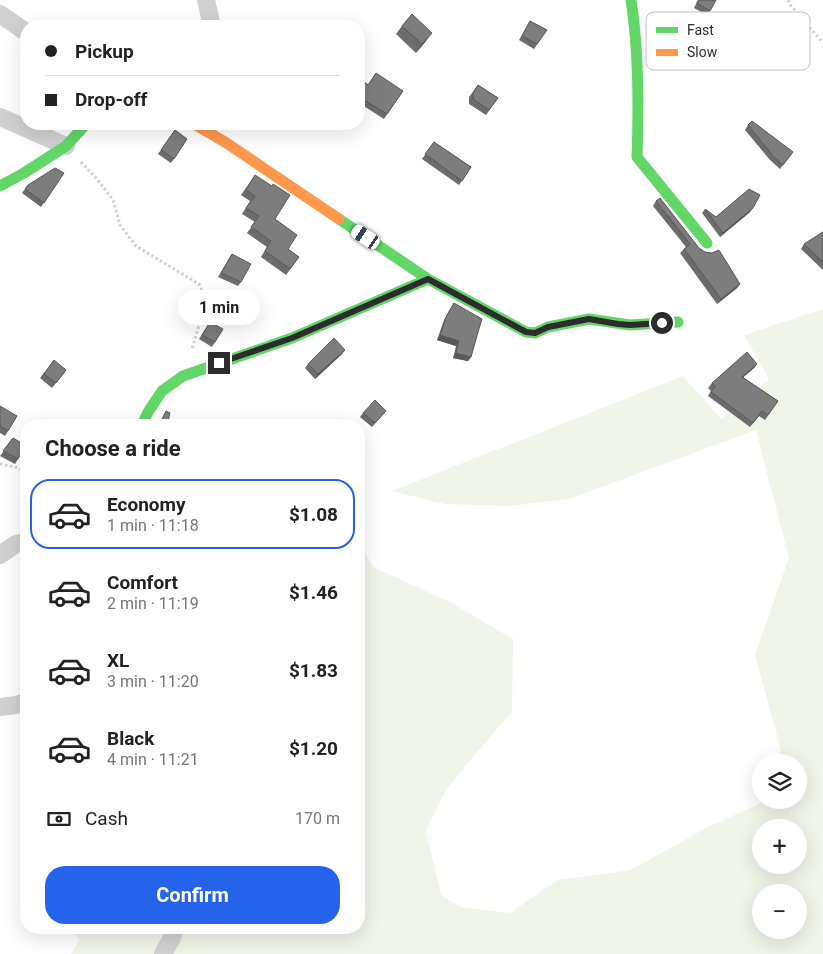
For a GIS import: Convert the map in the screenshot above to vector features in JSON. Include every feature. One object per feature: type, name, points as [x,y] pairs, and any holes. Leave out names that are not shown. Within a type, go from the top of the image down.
[{"type":"street","points":[[206,0],[211,20]]},
{"type":"street","points":[[631,0],[635,25],[637,65],[637,158],[707,243]]},
{"type":"street","points":[[0,14],[20,28]]},
{"type":"street","points":[[0,117],[20,126]]},
{"type":"street","points":[[30,130],[66,146]]},
{"type":"street","points":[[0,186],[66,146],[81,130]]},
{"type":"street","points":[[204,130],[428,279],[526,332],[535,333],[548,327],[589,319],[630,325],[678,322]]},
{"type":"street","points":[[223,130],[224,142]]},
{"type":"street","points":[[145,419],[162,391],[183,376],[292,338],[428,279]]},
{"type":"street","points":[[0,555],[20,543]]},
{"type":"street","points":[[0,707],[20,704]]},
{"type":"street","points":[[163,954],[173,934]]},
{"type":"path","points":[[788,0],[796,12]]},
{"type":"path","points":[[810,28],[823,43]]},
{"type":"path","points":[[66,146],[97,178],[113,200],[120,225],[136,246],[199,284],[204,295],[204,308],[183,376]]},
{"type":"path","points":[[0,464],[20,469]]},
{"type":"shaded area","points":[[823,309],[823,954],[71,954],[80,939],[74,934],[365,934],[365,552],[373,567],[448,601],[513,639],[512,712],[446,790],[426,831],[441,895],[461,907],[510,913],[558,880],[631,870],[708,827],[752,807],[752,809],[807,809],[807,754],[779,754],[781,750],[755,655],[789,558],[756,430],[569,499],[508,506],[445,504],[392,491],[683,376],[721,419],[769,379],[744,335]]},
{"type":"building","points":[[699,0],[716,0],[710,11],[697,3]]},
{"type":"building","points":[[412,14],[432,33],[422,44],[402,26]]},
{"type":"building","points":[[530,21],[547,30],[537,44],[522,36]]},
{"type":"building","points":[[376,73],[403,91],[387,114],[365,101],[365,83],[368,85]]},
{"type":"building","points":[[478,85],[498,98],[489,110],[473,99],[473,93]]},
{"type":"building","points":[[752,121],[793,152],[783,165],[773,156],[748,125]]},
{"type":"building","points":[[175,130],[187,139],[174,159],[161,150]]},
{"type":"building","points":[[434,142],[471,167],[462,181],[425,154]]},
{"type":"building","points":[[55,168],[64,173],[44,203],[25,189],[28,185]]},
{"type":"building","points":[[255,175],[290,195],[275,219],[297,235],[288,249],[299,257],[290,269],[265,251],[271,241],[251,227],[259,216],[246,208],[255,196],[246,190]]},
{"type":"building","points":[[749,189],[760,195],[753,208],[723,233],[705,209],[716,217]]},
{"type":"building","points":[[660,198],[699,248],[705,252],[712,253],[719,250],[740,284],[721,299],[684,249],[690,244],[656,201]]},
{"type":"building","points":[[823,232],[823,262],[804,244]]},
{"type":"building","points":[[232,254],[251,264],[241,282],[221,273]]},
{"type":"building","points":[[454,303],[482,319],[471,357],[456,353],[459,341],[440,335],[447,315]]},
{"type":"building","points":[[210,322],[223,329],[215,342],[202,335]]},
{"type":"building","points":[[334,338],[345,350],[318,374],[308,364]]},
{"type":"building","points":[[747,352],[757,364],[742,377],[778,401],[768,415],[762,411],[753,423],[711,392],[715,387],[712,383]]},
{"type":"building","points":[[54,360],[66,370],[56,383],[44,374]]},
{"type":"building","points":[[375,400],[386,411],[375,423],[363,413]]},
{"type":"building","points":[[0,406],[17,416],[8,431],[0,426]]},
{"type":"building","points":[[166,411],[170,413],[168,419],[162,419]]},
{"type":"building","points":[[13,438],[20,442],[20,455],[18,459],[3,451]]},
{"type":"traffic: fast","points":[[631,0],[638,78],[637,157],[707,243]]},
{"type":"traffic: fast","points":[[0,186],[66,146],[81,130]]},
{"type":"traffic: fast","points":[[339,219],[428,279],[526,332],[535,333],[548,327],[589,319],[630,325],[678,322]]},
{"type":"traffic: fast","points":[[145,419],[162,391],[183,376],[292,338],[428,279]]},
{"type":"traffic: slow","points":[[204,130],[339,219]]},
{"type":"route","points":[[219,363],[292,338],[428,279],[530,333],[535,333],[548,327],[589,319],[630,325],[662,323]]}]
